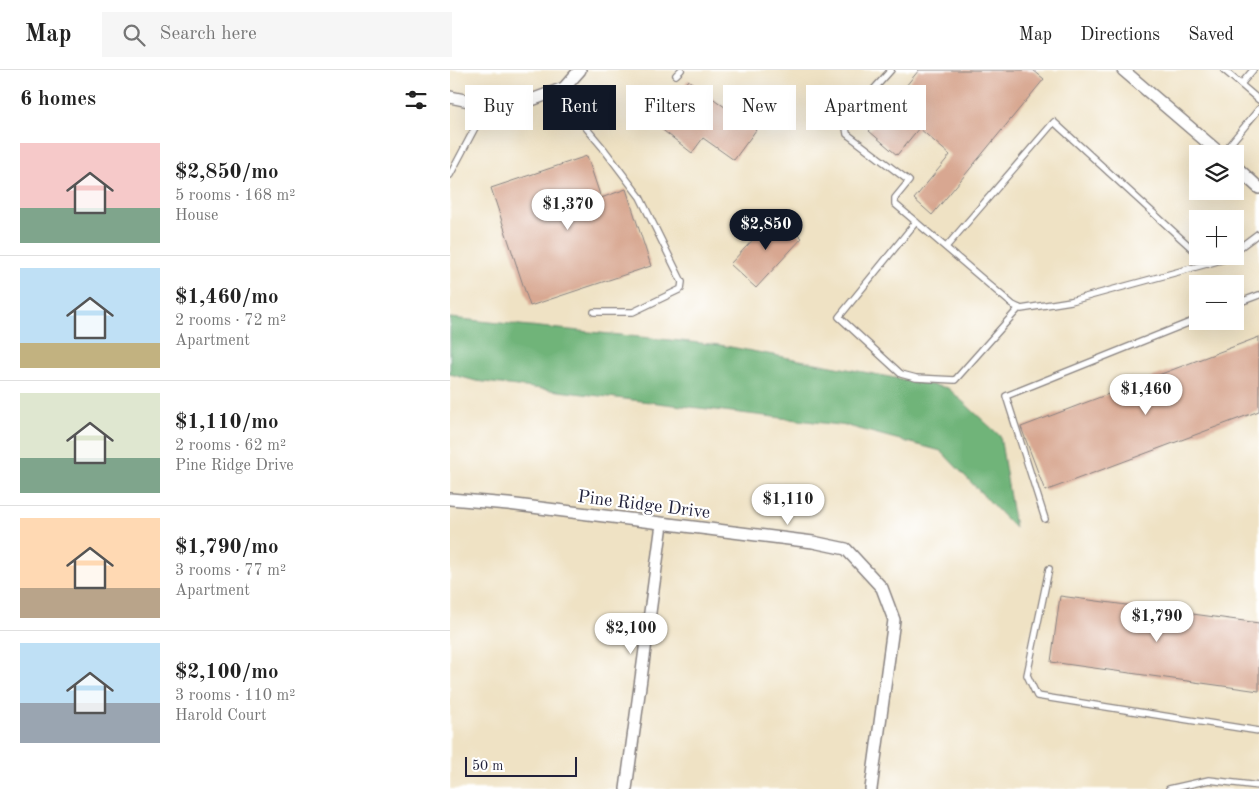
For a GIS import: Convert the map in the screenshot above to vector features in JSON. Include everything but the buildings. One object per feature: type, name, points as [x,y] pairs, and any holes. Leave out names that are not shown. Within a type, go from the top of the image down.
[{"type":"street","points":[[567,85],[580,70]]},
{"type":"street","points":[[1123,70],[1210,145]]},
{"type":"street","points":[[450,97],[465,100]]},
{"type":"street","points":[[1244,174],[1259,188]]},
{"type":"street","name":"Pine Ridge Drive","points":[[450,499],[508,504],[813,542],[846,549],[882,588],[894,620],[871,789]]},
{"type":"street","points":[[626,789],[662,524]]},
{"type":"lane","points":[[891,70],[848,118],[847,134],[909,181],[895,198],[895,204],[1006,300],[1020,309]]},
{"type":"lane","points":[[1224,70],[1259,100]]},
{"type":"lane","points":[[1241,84],[1253,70]]},
{"type":"lane","points":[[1229,145],[1259,109]]},
{"type":"lane","points":[[946,247],[1054,122],[1189,246]]},
{"type":"lane","points":[[450,175],[473,130]]},
{"type":"lane","points":[[587,130],[640,197],[682,282],[681,289],[633,312],[594,312]]},
{"type":"lane","points":[[916,222],[839,317],[901,374],[916,378],[955,380],[1020,309],[1071,301],[1204,265]]},
{"type":"lane","points":[[1244,244],[1259,233]]},
{"type":"lane","points":[[1244,301],[1259,295]]},
{"type":"lane","points":[[1045,519],[1006,396],[1189,323]]},
{"type":"lane","points":[[1049,569],[1027,675],[1036,696],[1259,731]]},
{"type":"lane","points":[[1169,789],[1209,780],[1259,786]]},
{"type":"lane","points":[[1221,789],[1222,782]]},
{"type":"green space","points":[[450,318],[720,345],[948,388],[1000,436],[1015,528],[941,451],[848,426],[476,381],[450,374]]}]
